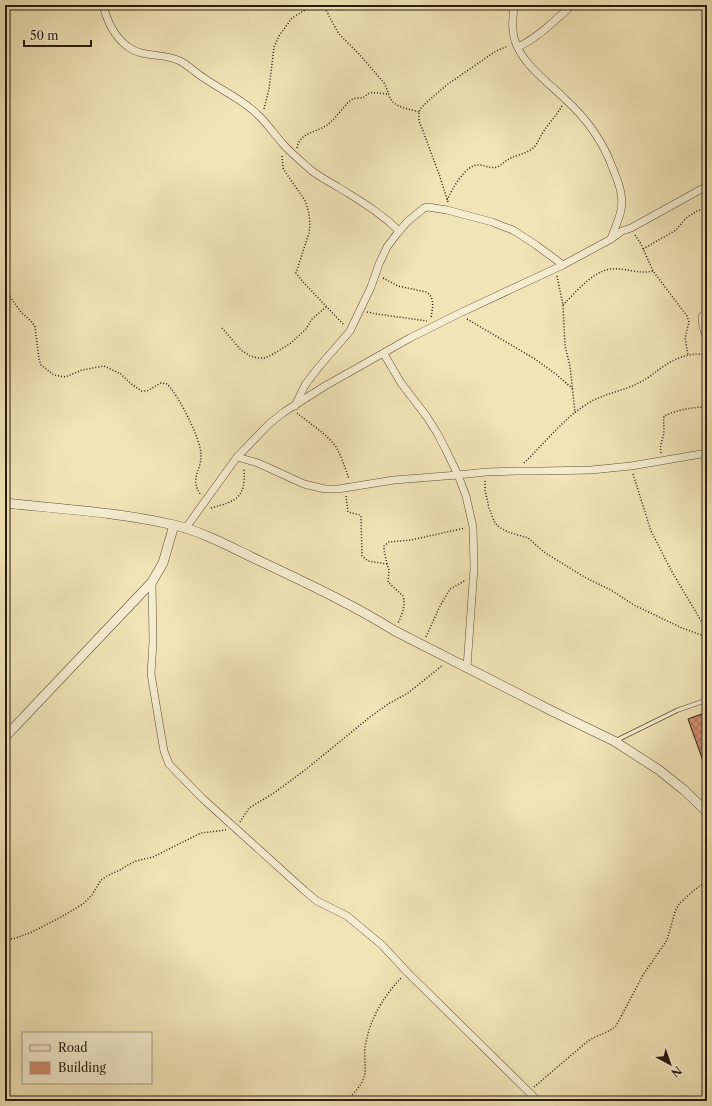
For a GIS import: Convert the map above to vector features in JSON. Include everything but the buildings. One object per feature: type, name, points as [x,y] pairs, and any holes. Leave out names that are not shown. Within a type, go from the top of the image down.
[{"type":"street","points":[[103,5],[106,16],[112,28],[118,38],[128,47],[147,55],[176,59],[246,105],[257,113],[282,144],[296,158],[316,174],[379,213],[399,231]]},
{"type":"street","points":[[514,5],[512,25],[517,46],[527,62],[582,116],[596,134],[609,158],[621,192],[621,210],[611,239]]},
{"type":"street","points":[[517,46],[535,36],[572,5]]},
{"type":"street","points":[[185,529],[205,500],[269,424],[293,407],[325,386],[410,338],[564,265],[611,239],[622,231],[707,186]]},
{"type":"street","points":[[293,407],[305,385],[350,331],[371,287],[387,247],[407,222],[424,208],[428,207],[451,211],[492,222],[513,230],[564,265]]},
{"type":"street","points":[[707,311],[702,317],[703,327],[707,338]]},
{"type":"street","points":[[384,354],[401,383],[427,417],[437,433],[458,475],[466,496],[473,527],[474,575],[466,667]]},
{"type":"street","points":[[240,458],[268,467],[293,480],[325,489],[394,480],[486,472],[518,470],[541,472],[578,471],[630,466],[707,453]]},
{"type":"street","points":[[5,503],[124,516],[174,525],[204,535],[310,585],[373,617],[395,631],[614,741],[659,770],[684,790],[707,812]]},
{"type":"street","points":[[5,737],[152,582],[163,563],[174,525]]},
{"type":"street","points":[[152,582],[153,642],[151,674],[164,751],[169,764],[202,798],[311,896],[347,916],[382,945],[407,972],[538,1101]]},
{"type":"lane","points":[[614,741],[678,710],[707,700]]},
{"type":"path","points":[[264,121],[264,109],[269,89],[274,47],[279,36],[292,18],[305,10],[324,5],[339,34],[359,54],[384,83],[392,101],[398,106],[419,112]]},
{"type":"path","points":[[451,211],[423,131],[419,112],[436,93],[496,51],[507,46],[517,46]]},
{"type":"path","points":[[296,158],[298,142],[301,137],[323,128],[337,116],[348,102],[371,93],[389,94]]},
{"type":"path","points":[[447,200],[460,177],[475,165],[479,164],[487,167],[497,167],[510,158],[531,150],[536,146],[542,133],[555,117],[566,99]]},
{"type":"path","points":[[282,144],[283,168],[304,199],[308,211],[310,227],[296,273],[350,331]]},
{"type":"path","points":[[643,248],[676,230],[686,218],[697,211],[707,208]]},
{"type":"path","points":[[630,228],[641,244],[653,272],[687,316],[689,322],[685,338],[688,354]]},
{"type":"path","points":[[555,269],[563,305],[564,346],[570,366],[575,413]]},
{"type":"path","points":[[563,305],[593,276],[610,269],[653,272]]},
{"type":"path","points":[[360,310],[431,322],[433,299],[430,294],[390,283],[376,273]]},
{"type":"path","points":[[8,294],[21,312],[32,322],[41,365],[54,375],[65,377],[82,370],[104,366],[120,374],[142,391],[147,391],[161,383],[167,384],[170,387],[188,418],[200,448],[202,457],[196,477],[196,485],[205,500]]},
{"type":"path","points":[[222,328],[241,350],[250,356],[265,358],[291,343],[306,329],[312,319],[327,306]]},
{"type":"path","points":[[458,314],[535,359],[573,389]]},
{"type":"path","points":[[518,470],[558,428],[581,408],[600,397],[642,381],[661,368],[688,354],[707,355]]},
{"type":"path","points":[[293,407],[335,446],[343,461],[348,487],[348,512],[360,515],[361,517],[362,556],[368,561],[387,564]]},
{"type":"path","points":[[663,460],[660,448],[664,430],[664,416],[670,413],[698,407],[707,407]]},
{"type":"path","points":[[210,508],[233,501],[241,494],[244,479],[240,458]]},
{"type":"path","points":[[630,466],[651,531],[671,570],[707,631]]},
{"type":"path","points":[[486,472],[485,490],[487,499],[495,523],[499,527],[508,532],[528,538],[544,552],[586,578],[611,590],[634,605],[682,628],[707,637]]},
{"type":"path","points":[[395,631],[402,612],[404,600],[400,593],[388,582],[389,570],[384,546],[389,542],[411,540],[473,527]]},
{"type":"path","points":[[423,644],[439,608],[450,589],[474,575]]},
{"type":"path","points":[[5,939],[13,939],[32,932],[83,904],[92,895],[101,880],[136,861],[153,857],[201,833],[236,829],[249,808],[274,793],[305,770],[370,717],[388,704],[408,693],[450,658]]},
{"type":"path","points":[[528,1092],[594,1036],[611,1030],[616,1026],[643,975],[667,940],[675,912],[679,904],[707,881]]},
{"type":"path","points":[[346,1101],[364,1078],[366,1040],[379,1005],[395,984],[407,972]]}]
